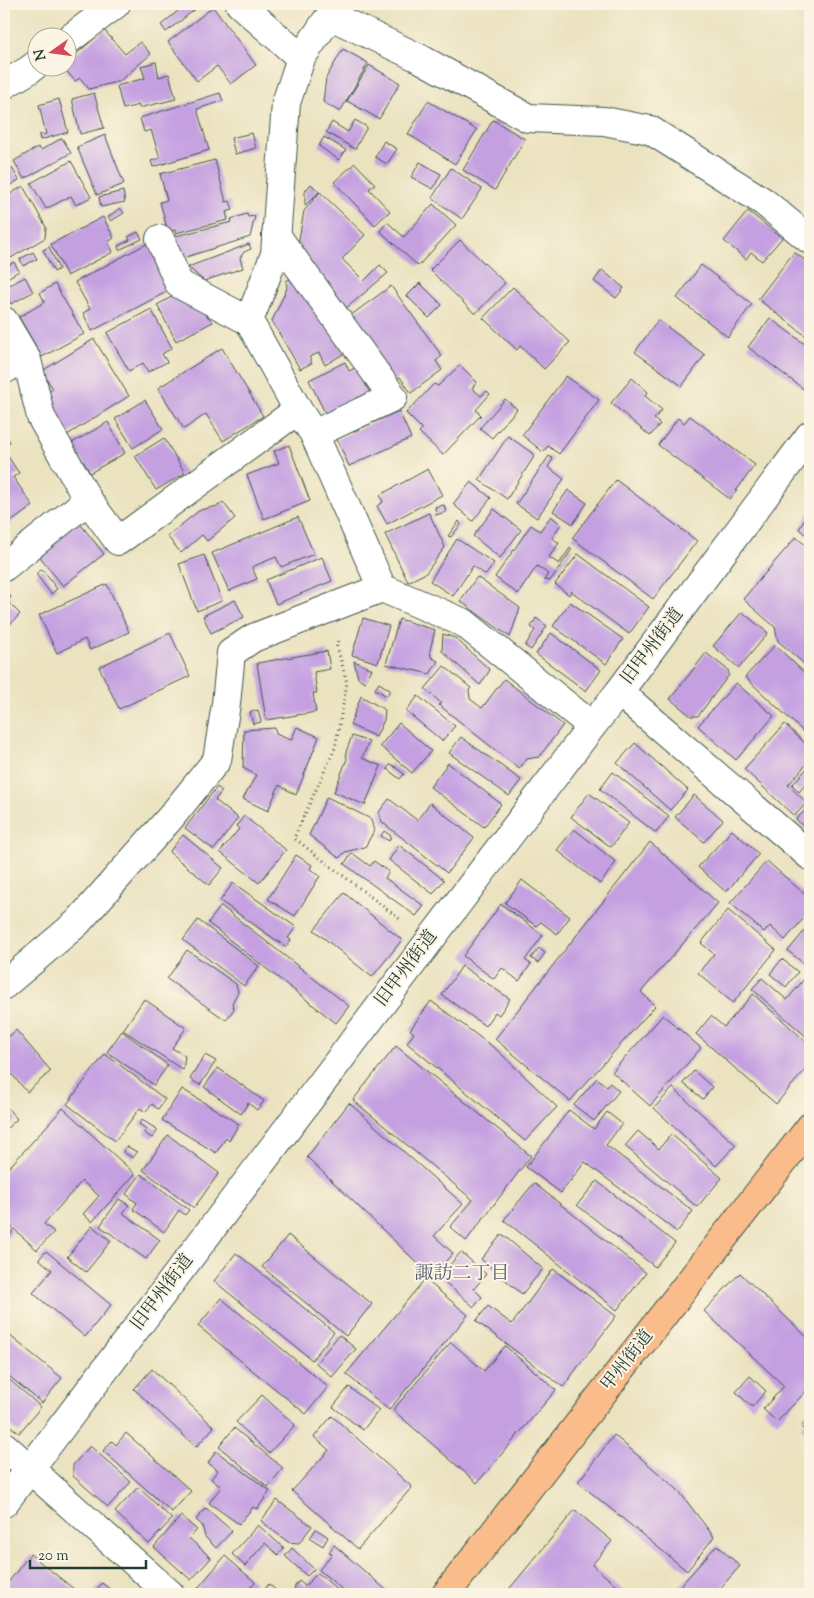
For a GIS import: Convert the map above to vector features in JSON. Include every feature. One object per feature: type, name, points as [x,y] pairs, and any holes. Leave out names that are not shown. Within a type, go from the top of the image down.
[{"type":"highway","name":"甲州街道","points":[[446,1594],[810,1127]]},
{"type":"street","points":[[78,32],[116,4]]},
{"type":"street","points":[[240,4],[301,58]]},
{"type":"street","points":[[249,321],[275,254],[286,102],[301,58],[334,10],[528,118],[604,121],[650,130],[764,202],[810,240]]},
{"type":"street","points":[[4,84],[28,71]]},
{"type":"street","points":[[276,235],[393,397],[314,434]]},
{"type":"street","points":[[160,239],[179,284],[249,321],[298,410],[314,434],[382,588],[464,623],[592,726]]},
{"type":"street","points":[[4,321],[14,363],[27,360],[41,417],[88,500],[118,541],[298,410]]},
{"type":"street","name":"旧甲州街道","points":[[4,1503],[428,941],[619,692],[810,435]]},
{"type":"street","points":[[4,567],[88,500]]},
{"type":"street","points":[[4,985],[77,923],[171,817],[216,760],[226,704],[231,653],[253,638],[382,588]]},
{"type":"street","points":[[619,692],[810,856]]},
{"type":"street","points":[[4,1446],[170,1594]]},
{"type":"path","points":[[350,600],[338,635],[337,646],[347,683],[335,748],[294,838],[428,941]]},
{"type":"building","points":[[179,4],[202,4],[166,32],[161,25],[179,10],[176,6]]},
{"type":"building","points":[[213,7],[256,65],[231,84],[217,66],[197,81],[168,42]]},
{"type":"building","points":[[104,30],[125,54],[140,42],[151,54],[120,81],[89,89],[80,78],[75,81],[72,78],[78,78],[78,52]]},
{"type":"building","points":[[343,49],[368,63],[340,112],[323,102],[326,78]]},
{"type":"building","points":[[156,62],[159,77],[169,74],[176,99],[139,108],[139,105],[123,109],[117,86],[145,78],[141,66]]},
{"type":"building","points":[[369,65],[400,83],[379,119],[347,101]]},
{"type":"building","points":[[94,93],[104,128],[80,134],[72,99]]},
{"type":"building","points":[[220,93],[223,101],[197,109],[209,150],[153,167],[151,161],[160,158],[151,130],[144,132],[140,118]]},
{"type":"building","points":[[59,99],[68,132],[40,140],[39,135],[46,134],[39,105]]},
{"type":"building","points":[[428,101],[477,130],[455,164],[408,134]]},
{"type":"building","points":[[355,120],[367,127],[355,149],[326,132],[332,122],[348,132]]},
{"type":"building","points":[[493,120],[525,139],[495,190],[463,170]]},
{"type":"building","points":[[252,133],[256,148],[235,154],[231,138]]},
{"type":"building","points":[[105,135],[124,184],[97,195],[77,147]]},
{"type":"building","points":[[324,137],[346,150],[339,160],[319,146]]},
{"type":"building","points":[[62,138],[71,153],[24,179],[14,161],[38,147],[41,150]]},
{"type":"building","points":[[384,141],[397,149],[387,164],[375,157]]},
{"type":"building","points":[[215,160],[226,202],[230,201],[233,210],[226,212],[228,220],[176,233],[176,230],[168,232],[160,202],[167,200],[160,174]]},
{"type":"building","points":[[71,161],[91,197],[76,205],[71,196],[46,209],[31,183]]},
{"type":"building","points":[[420,162],[441,174],[433,189],[411,177]]},
{"type":"building","points":[[355,163],[375,184],[369,189],[390,211],[375,225],[334,182]]},
{"type":"building","points":[[12,168],[19,180],[4,189],[4,173]]},
{"type":"building","points":[[451,168],[482,189],[462,219],[432,198]]},
{"type":"building","points":[[311,184],[319,192],[305,206],[305,191]]},
{"type":"building","points":[[23,186],[46,227],[45,238],[4,262],[4,198]]},
{"type":"building","points":[[123,191],[125,202],[101,207],[99,197]]},
{"type":"building","points":[[320,192],[365,235],[342,259],[364,281],[380,265],[388,273],[344,310],[298,245],[304,211]]},
{"type":"building","points":[[433,204],[456,225],[418,266],[380,231],[387,222],[404,237]]},
{"type":"building","points":[[120,208],[124,213],[111,221],[108,217]]},
{"type":"building","points":[[748,211],[782,238],[762,261],[751,252],[746,259],[724,241]]},
{"type":"building","points":[[247,214],[248,217],[255,216],[250,237],[183,258],[172,237],[232,222],[231,219]]},
{"type":"building","points":[[103,217],[114,238],[108,242],[113,252],[67,276],[51,244]]},
{"type":"building","points":[[138,232],[142,239],[119,250],[118,246],[130,240],[128,237]]},
{"type":"building","points":[[460,240],[505,283],[475,314],[430,270]]},
{"type":"building","points":[[148,243],[172,289],[92,331],[83,313],[90,309],[75,282]]},
{"type":"building","points":[[249,244],[251,249],[244,252],[240,258],[243,268],[204,281],[188,267]]},
{"type":"building","points":[[49,247],[59,269],[54,272],[43,250]]},
{"type":"building","points":[[33,252],[37,259],[23,266],[20,259]]},
{"type":"building","points":[[794,252],[810,264],[810,339],[758,299]]},
{"type":"building","points":[[14,262],[19,271],[4,280],[4,268]]},
{"type":"building","points":[[701,265],[752,304],[728,337],[677,298]]},
{"type":"building","points":[[602,270],[624,288],[616,298],[594,281]]},
{"type":"building","points":[[25,277],[33,292],[11,304],[4,288]]},
{"type":"building","points":[[294,277],[345,353],[325,365],[319,353],[309,357],[312,363],[300,369],[272,321],[287,288],[286,281]]},
{"type":"building","points":[[420,283],[442,305],[429,318],[407,296]]},
{"type":"building","points":[[55,284],[84,334],[42,357],[19,317],[45,302],[40,293]]},
{"type":"building","points":[[391,286],[442,356],[436,361],[442,370],[411,393],[400,377],[393,382],[347,318]]},
{"type":"building","points":[[513,287],[570,342],[544,369],[520,346],[517,350],[483,318]]},
{"type":"building","points":[[175,295],[191,300],[213,322],[176,341],[157,305]]},
{"type":"building","points":[[151,309],[172,348],[162,354],[167,362],[148,372],[143,363],[129,371],[107,333]]},
{"type":"building","points":[[770,318],[810,348],[810,394],[748,347]]},
{"type":"building","points":[[658,320],[705,355],[682,386],[635,352]]},
{"type":"building","points":[[94,339],[129,396],[67,435],[50,407],[46,393],[53,389],[42,371]]},
{"type":"building","points":[[222,348],[263,416],[223,441],[206,414],[184,429],[158,388]]},
{"type":"building","points":[[345,362],[349,371],[357,367],[370,393],[326,415],[309,380]]},
{"type":"building","points":[[460,365],[477,382],[472,388],[481,396],[487,391],[490,394],[476,410],[481,415],[443,455],[419,432],[422,429],[406,413],[434,384],[438,386]]},
{"type":"building","points":[[566,376],[599,400],[559,454],[548,446],[543,452],[522,435]]},
{"type":"building","points":[[632,378],[648,392],[645,396],[662,410],[654,419],[660,424],[650,436],[611,403]]},
{"type":"building","points":[[505,399],[517,409],[492,438],[480,428]]},
{"type":"building","points":[[4,400],[10,409],[4,413]]},
{"type":"building","points":[[145,400],[163,429],[133,448],[115,419]]},
{"type":"building","points":[[399,411],[411,438],[349,466],[337,439]]},
{"type":"building","points":[[690,416],[755,465],[730,499],[658,445],[678,418],[684,423]]},
{"type":"building","points":[[108,422],[125,453],[90,473],[72,443]]},
{"type":"building","points":[[4,432],[10,442],[4,446]]},
{"type":"building","points":[[508,436],[535,455],[507,499],[479,480]]},
{"type":"building","points":[[164,438],[185,473],[156,490],[135,456]]},
{"type":"building","points":[[289,445],[310,501],[264,519],[247,475],[279,463],[274,451]]},
{"type":"building","points":[[4,453],[19,473],[13,477],[33,506],[4,527]]},
{"type":"building","points":[[549,456],[553,459],[548,467],[564,479],[537,518],[516,504]]},
{"type":"building","points":[[428,469],[442,495],[387,524],[377,506],[383,502],[380,495]]},
{"type":"building","points":[[616,480],[697,541],[653,599],[572,538]]},
{"type":"building","points":[[471,482],[491,498],[473,521],[453,504]]},
{"type":"building","points":[[568,490],[587,503],[573,524],[553,511]]},
{"type":"building","points":[[223,502],[235,518],[207,541],[202,535],[181,553],[167,536],[200,510],[218,506]]},
{"type":"building","points":[[444,505],[446,512],[436,515],[435,507]]},
{"type":"building","points":[[494,509],[521,530],[500,558],[473,536]]},
{"type":"building","points":[[810,511],[810,538],[799,529]]},
{"type":"building","points":[[429,513],[445,547],[426,573],[408,582],[385,534]]},
{"type":"building","points":[[551,516],[561,524],[552,538],[559,543],[549,557],[559,564],[570,548],[572,549],[550,581],[544,580],[548,574],[537,566],[518,594],[495,577],[531,525],[540,531]]},
{"type":"building","points":[[298,517],[314,554],[281,567],[276,557],[252,567],[257,579],[229,591],[212,553]]},
{"type":"building","points":[[78,521],[104,554],[63,586],[37,553]]},
{"type":"building","points":[[459,521],[461,524],[451,537],[448,536]]},
{"type":"building","points":[[796,537],[810,549],[810,669],[778,641],[775,627],[743,599]]},
{"type":"building","points":[[457,539],[494,563],[486,575],[473,566],[453,596],[430,581]]},
{"type":"building","points":[[578,554],[649,607],[629,634],[571,591],[569,595],[555,584]]},
{"type":"building","points":[[204,555],[222,601],[197,611],[179,564]]},
{"type":"building","points":[[322,557],[332,581],[276,604],[266,580]]},
{"type":"building","points":[[42,569],[57,589],[51,594],[36,574]]},
{"type":"building","points":[[477,577],[520,608],[510,637],[460,601]]},
{"type":"building","points":[[107,584],[129,632],[90,650],[85,639],[57,653],[39,615]]},
{"type":"building","points":[[4,589],[11,597],[7,601],[20,614],[4,631]]},
{"type":"building","points":[[235,600],[244,617],[211,633],[203,616]]},
{"type":"building","points":[[570,602],[623,639],[606,664],[553,626]]},
{"type":"building","points":[[742,612],[768,633],[739,668],[713,646]]},
{"type":"building","points":[[363,618],[389,626],[378,663],[352,655]]},
{"type":"building","points":[[536,618],[547,626],[531,650],[525,646],[535,630],[531,627]]},
{"type":"building","points":[[399,619],[435,630],[430,650],[431,657],[438,661],[430,674],[386,664]]},
{"type":"building","points":[[170,633],[190,676],[119,709],[99,667]]},
{"type":"building","points":[[551,633],[601,670],[586,691],[536,654]]},
{"type":"building","points":[[443,634],[455,638],[490,670],[480,685],[442,651]]},
{"type":"building","points":[[775,645],[810,678],[810,738],[745,677]]},
{"type":"building","points":[[327,651],[330,669],[314,672],[317,693],[313,693],[316,712],[266,720],[257,663]]},
{"type":"building","points":[[706,653],[728,670],[729,675],[698,716],[691,716],[670,699]]},
{"type":"building","points":[[354,661],[372,669],[365,682],[358,678]]},
{"type":"building","points":[[444,666],[471,688],[469,690],[470,699],[482,708],[504,679],[563,725],[539,757],[527,759],[519,769],[439,705],[441,703],[425,689]]},
{"type":"building","points":[[379,683],[390,690],[387,696],[375,689]]},
{"type":"building","points":[[736,683],[774,716],[736,760],[698,726]]},
{"type":"building","points":[[361,696],[385,710],[384,720],[376,737],[350,725]]},
{"type":"building","points":[[418,696],[455,726],[442,741],[406,711]]},
{"type":"building","points":[[258,710],[261,722],[253,724],[250,712]]},
{"type":"building","points":[[399,723],[431,751],[412,773],[380,746]]},
{"type":"building","points":[[785,724],[810,748],[810,760],[788,785],[807,803],[794,816],[744,769]]},
{"type":"building","points":[[297,727],[319,737],[296,795],[279,785],[268,811],[243,799],[256,775],[243,768],[244,730],[275,728],[276,734],[291,740]]},
{"type":"building","points":[[352,736],[369,742],[362,758],[381,766],[365,805],[334,792],[347,759],[346,752]]},
{"type":"building","points":[[461,737],[521,780],[509,796],[449,753]]},
{"type":"building","points":[[635,743],[688,790],[670,810],[617,763]]},
{"type":"building","points":[[448,763],[501,804],[484,827],[430,787]]},
{"type":"building","points":[[391,764],[404,774],[400,779],[387,769]]},
{"type":"building","points":[[810,765],[810,779],[799,792],[792,785]]},
{"type":"building","points":[[613,772],[669,816],[656,833],[600,789]]},
{"type":"building","points":[[217,787],[222,791],[215,800],[238,818],[214,850],[185,828]]},
{"type":"building","points":[[589,793],[629,823],[611,847],[571,817]]},
{"type":"building","points":[[694,795],[723,820],[704,842],[675,817]]},
{"type":"building","points":[[327,797],[371,819],[374,831],[365,847],[345,852],[339,858],[309,835]]},
{"type":"building","points":[[389,799],[417,820],[430,803],[474,838],[447,873],[382,822],[379,812]]},
{"type":"building","points":[[810,806],[810,834],[796,819]]},
{"type":"building","points":[[244,816],[286,850],[259,883],[220,852],[239,829],[236,826]]},
{"type":"building","points":[[574,829],[616,862],[600,884],[557,850]]},
{"type":"building","points":[[732,830],[759,854],[726,892],[698,867]]},
{"type":"building","points":[[384,831],[391,836],[389,841],[381,836]]},
{"type":"building","points":[[183,835],[223,868],[209,885],[169,852]]},
{"type":"building","points":[[650,842],[718,903],[641,992],[655,1006],[570,1101],[495,1039]]},
{"type":"building","points":[[399,845],[444,880],[433,894],[389,860]]},
{"type":"building","points":[[352,853],[370,866],[374,861],[389,872],[385,878],[424,906],[416,916],[344,864]]},
{"type":"building","points":[[296,855],[312,865],[310,869],[320,876],[295,916],[268,899]]},
{"type":"building","points":[[767,861],[810,899],[810,911],[785,940],[770,926],[764,932],[730,903]]},
{"type":"building","points":[[522,880],[570,917],[557,934],[541,922],[536,926],[505,903]]},
{"type":"building","points":[[233,883],[296,927],[288,938],[291,940],[286,947],[220,901]]},
{"type":"building","points":[[344,893],[402,940],[372,977],[314,930]]},
{"type":"building","points":[[501,904],[543,935],[525,960],[531,964],[519,981],[502,968],[494,979],[463,956]]},
{"type":"building","points":[[221,906],[349,1006],[336,1023],[208,923]]},
{"type":"building","points":[[728,910],[776,950],[733,1003],[698,973],[714,954],[701,943]]},
{"type":"building","points":[[198,920],[259,966],[244,986],[183,940]]},
{"type":"building","points":[[810,924],[810,962],[807,966],[788,951]]},
{"type":"building","points":[[539,948],[545,953],[538,963],[531,958]]},
{"type":"building","points":[[187,950],[236,984],[238,992],[232,1003],[234,1009],[226,1020],[167,979]]},
{"type":"building","points":[[782,959],[798,972],[786,987],[770,974]]},
{"type":"building","points":[[462,966],[510,999],[499,1015],[495,1012],[485,1026],[442,995]]},
{"type":"building","points":[[762,978],[787,1000],[805,978],[810,983],[809,1039],[752,989]]},
{"type":"building","points":[[753,994],[810,1045],[810,1064],[776,1104],[696,1034],[711,1016],[724,1027]]},
{"type":"building","points":[[144,999],[186,1028],[172,1048],[185,1056],[183,1070],[123,1030]]},
{"type":"building","points":[[431,1001],[497,1050],[557,1107],[525,1141],[407,1043],[414,1033],[410,1030]]},
{"type":"building","points":[[663,1015],[701,1048],[650,1106],[612,1072]]},
{"type":"building","points":[[16,1030],[51,1071],[27,1092],[4,1065],[4,1041]]},
{"type":"building","points":[[122,1031],[168,1065],[154,1085],[107,1052]]},
{"type":"building","points":[[396,1046],[531,1156],[466,1241],[450,1227],[473,1200],[353,1100]]},
{"type":"building","points":[[105,1054],[165,1099],[158,1109],[152,1104],[145,1112],[140,1108],[115,1141],[67,1104]]},
{"type":"building","points":[[205,1055],[216,1061],[200,1085],[190,1079]]},
{"type":"building","points":[[218,1068],[264,1101],[257,1110],[248,1103],[241,1114],[204,1087]]},
{"type":"building","points":[[694,1071],[712,1087],[703,1099],[683,1083]]},
{"type":"building","points":[[597,1078],[607,1087],[610,1083],[619,1091],[594,1121],[574,1105]]},
{"type":"building","points":[[673,1088],[736,1145],[716,1166],[654,1108]]},
{"type":"building","points":[[182,1089],[239,1124],[229,1141],[226,1138],[216,1153],[162,1120]]},
{"type":"building","points":[[349,1103],[463,1204],[434,1236],[453,1253],[432,1277],[307,1157]]},
{"type":"building","points":[[4,1104],[17,1119],[4,1131]]},
{"type":"building","points":[[63,1108],[135,1174],[92,1222],[83,1214],[99,1196],[82,1181],[44,1224],[54,1232],[37,1250],[4,1220],[4,1173]]},
{"type":"building","points":[[569,1110],[594,1129],[607,1112],[622,1124],[606,1145],[693,1211],[677,1232],[585,1162],[561,1193],[526,1167]]},
{"type":"building","points":[[142,1120],[158,1130],[152,1138],[144,1133],[147,1129],[139,1124]]},
{"type":"building","points":[[638,1131],[659,1149],[671,1134],[722,1178],[697,1207],[625,1146]]},
{"type":"building","points":[[168,1135],[219,1173],[194,1208],[143,1170]]},
{"type":"building","points":[[126,1146],[137,1152],[133,1158],[123,1152]]},
{"type":"building","points":[[141,1174],[189,1210],[185,1215],[179,1210],[164,1232],[133,1209],[137,1203],[126,1194]]},
{"type":"building","points":[[597,1181],[675,1243],[655,1267],[577,1205]]},
{"type":"building","points":[[534,1183],[646,1273],[617,1310],[504,1220]]},
{"type":"building","points":[[119,1199],[129,1205],[123,1213],[160,1240],[146,1259],[100,1226]]},
{"type":"building","points":[[4,1223],[13,1232],[4,1242]]},
{"type":"building","points":[[92,1226],[111,1241],[86,1272],[67,1257]]},
{"type":"building","points":[[502,1234],[543,1269],[522,1294],[481,1259]]},
{"type":"building","points":[[288,1235],[372,1304],[346,1336],[262,1267]]},
{"type":"building","points":[[46,1251],[111,1305],[85,1337],[33,1293],[52,1270],[39,1259]]},
{"type":"building","points":[[461,1252],[486,1274],[474,1289],[482,1297],[474,1307],[439,1277]]},
{"type":"building","points":[[236,1253],[334,1332],[312,1360],[214,1281]]},
{"type":"building","points":[[553,1269],[616,1316],[563,1387],[476,1321],[488,1306],[512,1324]]},
{"type":"building","points":[[740,1273],[810,1340],[810,1387],[777,1422],[763,1409],[784,1386],[704,1311]]},
{"type":"building","points":[[425,1279],[468,1315],[389,1410],[346,1374]]},
{"type":"building","points":[[221,1298],[328,1387],[306,1414],[198,1326]]},
{"type":"building","points":[[4,1331],[62,1378],[42,1403],[4,1372]]},
{"type":"building","points":[[339,1335],[356,1349],[332,1377],[316,1363]]},
{"type":"building","points":[[451,1342],[484,1371],[505,1346],[556,1390],[477,1483],[393,1410]]},
{"type":"building","points":[[152,1369],[214,1427],[196,1447],[134,1389]]},
{"type":"building","points":[[4,1375],[41,1407],[19,1433],[4,1421]]},
{"type":"building","points":[[750,1376],[766,1391],[752,1407],[736,1392]]},
{"type":"building","points":[[349,1387],[379,1410],[363,1430],[333,1407]]},
{"type":"building","points":[[262,1395],[295,1425],[269,1453],[236,1422]]},
{"type":"building","points":[[332,1416],[412,1487],[358,1549],[292,1491],[329,1450],[314,1437]]},
{"type":"building","points":[[810,1417],[810,1435],[801,1427]]},
{"type":"building","points":[[234,1428],[283,1468],[268,1487],[219,1447]]},
{"type":"building","points":[[126,1433],[191,1491],[172,1512],[103,1451],[112,1441],[116,1445]]},
{"type":"building","points":[[614,1435],[678,1490],[714,1537],[687,1571],[578,1482]]},
{"type":"building","points":[[90,1446],[131,1482],[108,1507],[73,1476],[73,1465]]},
{"type":"building","points":[[216,1451],[270,1491],[257,1509],[253,1507],[239,1524],[209,1503],[221,1487],[211,1479],[218,1470],[208,1463]]},
{"type":"building","points":[[138,1487],[172,1519],[149,1544],[115,1512]]},
{"type":"building","points":[[277,1500],[312,1526],[299,1543],[288,1542],[261,1521]]},
{"type":"building","points":[[206,1508],[232,1531],[216,1548],[205,1537],[202,1525],[196,1520]]},
{"type":"building","points":[[575,1510],[612,1541],[592,1565],[627,1594],[505,1594]]},
{"type":"building","points":[[181,1516],[197,1530],[189,1538],[211,1558],[191,1580],[154,1547]]},
{"type":"building","points":[[258,1525],[284,1548],[278,1555],[265,1543],[245,1566],[232,1554]]},
{"type":"building","points":[[316,1529],[328,1537],[323,1546],[310,1538]]},
{"type":"building","points":[[334,1545],[391,1594],[348,1594],[319,1570],[332,1554],[329,1552]]},
{"type":"building","points":[[717,1545],[740,1566],[715,1594],[673,1594]]},
{"type":"building","points":[[292,1548],[314,1569],[307,1576],[285,1556]]},
{"type":"building","points":[[30,1554],[80,1594],[4,1594],[4,1588]]},
{"type":"building","points":[[225,1556],[255,1582],[244,1594],[205,1594],[198,1588]]},
{"type":"building","points":[[318,1573],[342,1594],[294,1594],[295,1586],[299,1581],[305,1586]]},
{"type":"building","points":[[102,1583],[116,1594],[93,1594]]},
{"type":"building","points":[[269,1584],[280,1594],[260,1594]]},
{"type":"district","name":"諏訪二丁目","points":[[462,1274]]}]
